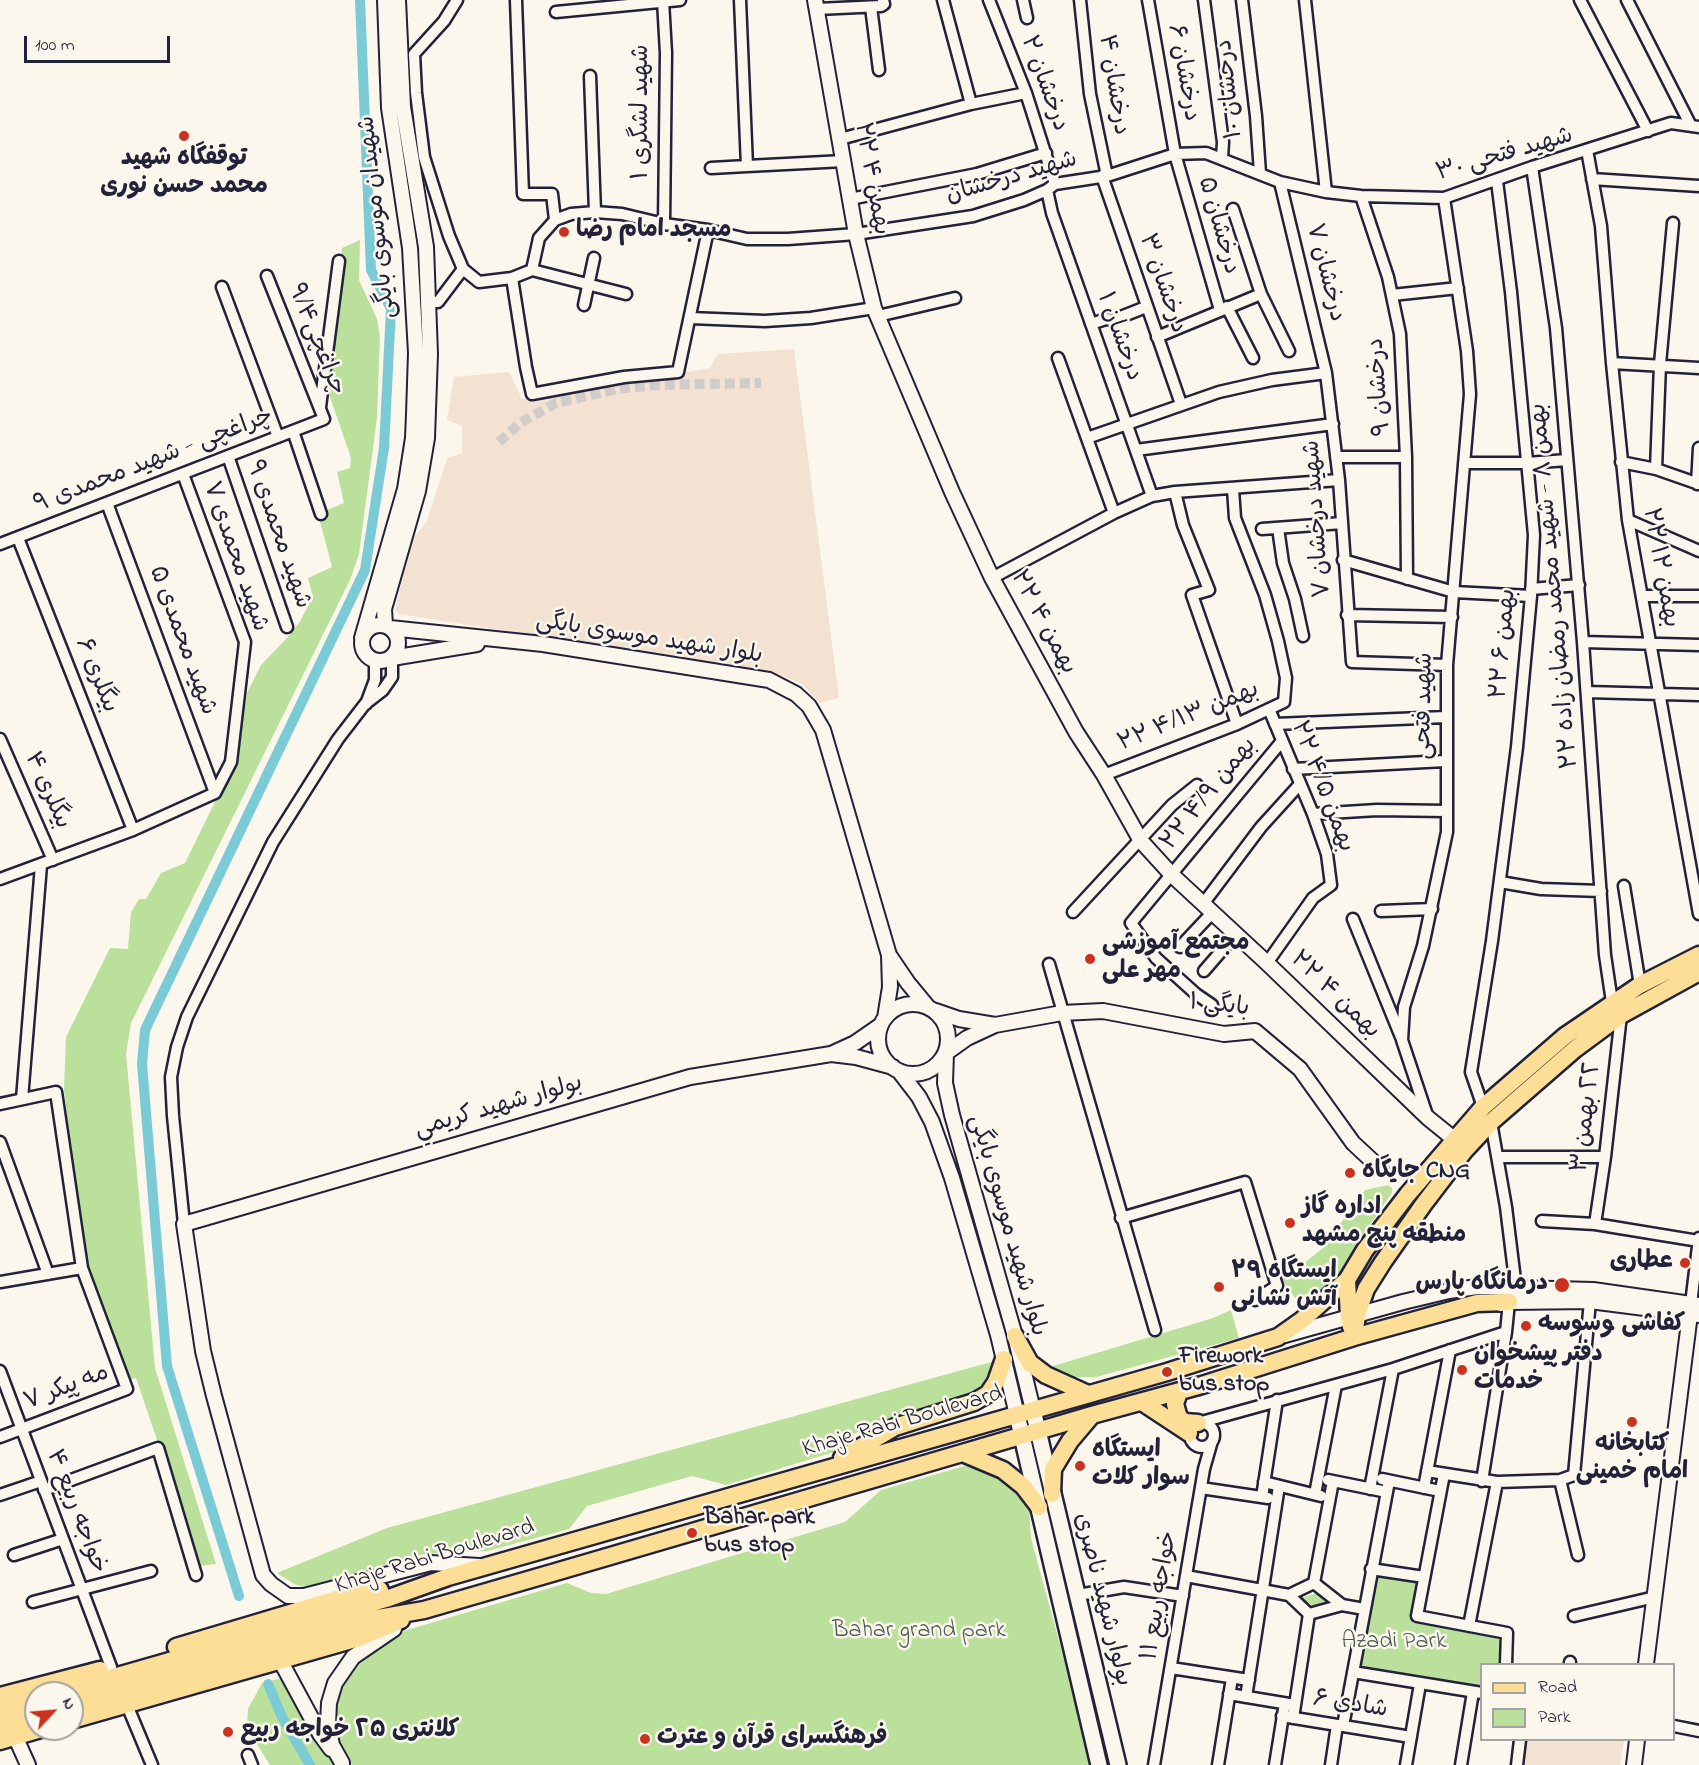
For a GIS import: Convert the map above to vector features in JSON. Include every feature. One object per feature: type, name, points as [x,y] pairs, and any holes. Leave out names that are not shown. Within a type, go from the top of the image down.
[{"type":"main road","points":[[1616,1009],[1640,985],[1699,955]]},
{"type":"main road","points":[[1278,1337],[1302,1320],[1347,1280],[1371,1242],[1454,1139],[1487,1114],[1565,1036],[1616,1009],[1699,972]]},
{"type":"main road","points":[[1353,1316],[1383,1262],[1465,1150],[1487,1114]]},
{"type":"main road","points":[[1347,1280],[1354,1337]]},
{"type":"main road","points":[[1202,1385],[1354,1337],[1512,1295]]},
{"type":"main road","points":[[1015,1336],[1030,1363],[1046,1375],[1088,1394]]},
{"type":"main road","name":"Khaje Rabi Boulevard","points":[[131,1680],[448,1577],[1167,1372],[1278,1337]]},
{"type":"main road","points":[[818,1472],[895,1427],[974,1402],[988,1394],[996,1382],[1004,1359]]},
{"type":"main road","name":"Khaje Rabi Boulevard","points":[[131,1680],[361,1621],[424,1610],[1202,1385]]},
{"type":"main road","points":[[1179,1392],[1175,1404],[1179,1418],[1194,1434]]},
{"type":"main road","points":[[1142,1402],[1194,1434]]},
{"type":"main road","name":"بولوار شهید ناصری","points":[[1025,1413],[1030,1434],[1039,1507],[1100,1765]]},
{"type":"main road","points":[[1052,1494],[1053,1469],[1070,1442],[1092,1415]]},
{"type":"main road","name":"بولوار شهید ناصری","points":[[1030,1434],[1052,1494],[1118,1765]]},
{"type":"main road","points":[[965,1454],[1003,1470],[1023,1486],[1039,1507]]},
{"type":"main road","points":[[0,1696],[111,1667],[344,1597],[448,1577]]},
{"type":"main road","points":[[84,1717],[362,1637],[424,1610]]},
{"type":"main road","points":[[84,1688],[131,1680]]},
{"type":"main road","points":[[84,1700],[131,1680]]},
{"type":"main road","points":[[0,1710],[24,1703]]},
{"type":"main road","points":[[0,1725],[24,1718]]},
{"type":"main road","points":[[8,1738],[24,1734]]},
{"type":"street","name":"شهیدان موسوی بایگی","points":[[362,638],[405,489],[413,438],[414,414],[416,353],[410,248],[389,108],[385,0]]},
{"type":"street","name":"شهیدان موسوی بایگی","points":[[387,627],[384,609],[418,491],[427,438],[430,354],[426,247],[403,107],[398,0]]},
{"type":"street","points":[[457,0],[444,21],[414,54],[424,157],[449,236],[463,269],[479,282],[512,278],[532,270],[626,294]]},
{"type":"street","points":[[516,0],[523,194],[552,194],[555,220],[539,238],[532,270]]},
{"type":"street","points":[[556,12],[680,0]]},
{"type":"street","points":[[740,0],[747,166]]},
{"type":"street","points":[[943,0],[971,104]]},
{"type":"street","name":"درخشان ۲","points":[[989,0],[1026,93],[1046,153],[1051,187]]},
{"type":"street","points":[[1023,0],[1027,18]]},
{"type":"street","name":"درخشان ۴","points":[[1080,0],[1090,94],[1105,176]]},
{"type":"street","name":"درخشان ۶","points":[[1148,0],[1175,154]]},
{"type":"street","points":[[1204,0],[1223,142],[1222,158]]},
{"type":"street","name":"درحشان ۱۰","points":[[1242,0],[1256,116],[1260,173]]},
{"type":"street","points":[[1305,0],[1326,192]]},
{"type":"street","points":[[1594,0],[1582,5],[1648,131]]},
{"type":"street","points":[[1627,0],[1694,125]]},
{"type":"street","name":"شهید لشگری ۱","points":[[663,2],[666,53],[664,224]]},
{"type":"street","points":[[816,4],[871,7],[883,3]]},
{"type":"street","name":"۲۲ بهمن ۴","points":[[816,4],[856,234],[876,312],[952,492],[992,578],[1076,732],[1104,775],[1141,841],[1172,875],[1428,1118],[1454,1139]]},
{"type":"street","points":[[871,7],[879,70]]},
{"type":"street","points":[[590,76],[595,212]]},
{"type":"street","points":[[840,139],[971,104],[1026,93]]},
{"type":"street","points":[[1587,150],[1671,123],[1694,125]]},
{"type":"street","name":"شهید فتحی ۳۰","points":[[1326,192],[1361,196],[1444,198],[1587,150],[1601,226]]},
{"type":"street","points":[[850,199],[977,174],[1046,153]]},
{"type":"street","name":"شهید درخشان","points":[[555,220],[571,214],[595,212],[622,214],[747,239],[856,234],[973,216],[1024,200],[1051,187],[1105,176],[1175,154],[1206,153],[1280,182],[1326,192]]},
{"type":"street","name":"درخشان ۵","points":[[1175,154],[1224,309],[1253,357]]},
{"type":"street","points":[[711,168],[844,161]]},
{"type":"street","name":"۲۲ بهمن ۸ - شهید محمد رمضان زاده","points":[[1532,167],[1556,328],[1579,585],[1605,955],[1616,1009]]},
{"type":"street","name":"درخشان ۳","points":[[1105,176],[1146,307],[1181,404]]},
{"type":"street","points":[[1592,179],[1699,186]]},
{"type":"street","name":"۲۲ بهمن ۶","points":[[1482,1481],[1512,1295],[1499,1157],[1487,1114],[1471,1072],[1492,941],[1517,747],[1534,535],[1511,292],[1497,181]]},
{"type":"street","name":"درخشان ۷","points":[[1280,182],[1326,373]]},
{"type":"street","name":"درخشان ۱","points":[[1051,187],[1052,213],[1152,496]]},
{"type":"street","name":"درخشان ۹","points":[[1361,196],[1388,277],[1400,334],[1406,457],[1407,579]]},
{"type":"street","name":"شهید فتحی","points":[[1428,1118],[1402,1040],[1404,1007],[1423,946],[1447,832],[1447,664],[1470,393],[1467,351],[1444,198]]},
{"type":"street","points":[[1233,209],[1261,294],[1289,351]]},
{"type":"street","points":[[1656,469],[1660,364],[1673,223]]},
{"type":"street","name":"۲۲ بهمن ۱۲","points":[[1601,226],[1628,520],[1699,914]]},
{"type":"street","points":[[512,278],[532,394],[624,377],[678,372],[708,230]]},
{"type":"street","points":[[584,305],[594,258]]},
{"type":"street","points":[[322,415],[339,261]]},
{"type":"street","points":[[428,302],[438,302],[463,269]]},
{"type":"street","name":"۹/۴چراغچی","points":[[267,276],[322,415]]},
{"type":"street","points":[[222,288],[278,437]]},
{"type":"street","points":[[1392,295],[1458,288]]},
{"type":"street","points":[[1156,337],[1261,294]]},
{"type":"street","points":[[690,318],[765,321],[811,318],[876,312],[955,298]]},
{"type":"street","points":[[1091,324],[1106,319],[1113,320],[1146,307]]},
{"type":"street","points":[[1058,358],[1114,513]]},
{"type":"street","points":[[1612,363],[1699,368]]},
{"type":"street","points":[[1087,438],[1219,392],[1272,380],[1326,373]]},
{"type":"street","name":"شهید درخشان ۷","points":[[1326,373],[1339,480],[1352,662],[1447,664]]},
{"type":"street","name":"۹ چراغچی - شهید محمدی","points":[[0,544],[278,437],[322,415]]},
{"type":"street","points":[[1136,450],[1333,424]]},
{"type":"street","points":[[292,431],[321,514]]},
{"type":"street","points":[[1621,462],[1656,469],[1698,484],[1699,448]]},
{"type":"street","name":"شهید محمدی ۹","points":[[228,456],[287,627]]},
{"type":"street","points":[[1336,457],[1406,457]]},
{"type":"street","points":[[1464,463],[1527,463],[1567,460]]},
{"type":"street","name":"شهید محمدی ۷","points":[[183,474],[245,642],[231,762],[215,793]]},
{"type":"street","points":[[992,578],[1114,513],[1152,496],[1175,492],[1339,480]]},
{"type":"street","name":"۲۲ بهمن ۴/۱۳","points":[[1104,775],[1238,724],[1284,702],[1286,678],[1278,641],[1265,595],[1235,518],[1233,489]]},
{"type":"street","points":[[1175,492],[1183,525],[1209,590],[1192,595],[1238,724]]},
{"type":"street","name":"شهید محمدی ۵","points":[[107,503],[215,793]]},
{"type":"street","points":[[1628,520],[1699,551]]},
{"type":"street","points":[[1262,529],[1342,523]]},
{"type":"street","points":[[1278,528],[1283,563],[1295,599],[1303,636]]},
{"type":"street","name":"بیگلری ۶","points":[[18,538],[133,830]]},
{"type":"street","points":[[1343,560],[1454,592],[1531,593],[1579,585]]},
{"type":"street","points":[[1642,596],[1699,596]]},
{"type":"street","points":[[1347,615],[1452,616]]},
{"type":"street","points":[[392,658],[381,662],[365,655],[362,638],[368,629],[379,625],[394,632],[398,648],[392,658],[392,677],[383,690],[365,704],[338,739],[273,842],[187,1017],[177,1047],[171,1077],[184,1224],[203,1351],[263,1575],[288,1596],[304,1596],[432,1563],[487,1566]]},
{"type":"street","name":"بلوار شهید موسوی بایگی","points":[[387,627],[543,645],[769,680],[796,694],[808,706],[822,730],[889,955],[890,987],[883,1021]]},
{"type":"street","name":"بلوار شهید موسوی بایگی","points":[[392,658],[449,647],[500,641]]},
{"type":"street","points":[[1583,642],[1699,645]]},
{"type":"street","points":[[365,704],[375,680],[375,661]]},
{"type":"street","points":[[1587,692],[1699,695]]},
{"type":"street","name":"۲۲ بهمن ۴/۵","points":[[1267,963],[1313,898],[1331,885],[1327,854],[1313,814],[1269,709]]},
{"type":"street","points":[[1275,724],[1446,717]]},
{"type":"street","name":"بیگلری ۴","points":[[0,739],[53,860]]},
{"type":"street","name":"۲۲ بهمن ۴/۹","points":[[1212,1005],[1196,994],[1156,958],[1131,923],[1282,741]]},
{"type":"street","points":[[1293,769],[1446,761]]},
{"type":"street","points":[[1180,947],[1261,827],[1300,784]]},
{"type":"street","points":[[1074,912],[1172,805],[1197,785]]},
{"type":"street","points":[[0,879],[133,830],[215,793]]},
{"type":"street","points":[[1313,814],[1377,810],[1446,811]]},
{"type":"street","points":[[22,1099],[41,865]]},
{"type":"street","points":[[1500,882],[1541,889],[1601,891]]},
{"type":"street","points":[[1624,886],[1640,985]]},
{"type":"street","points":[[1381,911],[1432,909]]},
{"type":"street","points":[[1353,919],[1402,1040]]},
{"type":"street","points":[[1204,971],[1236,934]]},
{"type":"street","name":"بلوار شهید موسوی بایگی","points":[[889,955],[908,983],[931,1008]]},
{"type":"street","points":[[1049,964],[1155,1330]]},
{"type":"street","points":[[931,1008],[940,1015],[947,1029],[946,1053],[930,1070],[915,1074],[896,1069],[887,1062],[879,1048],[878,1032],[890,1012],[904,1004],[912,1003],[931,1008],[959,1019],[995,1025]]},
{"type":"street","name":"٢٢ بهمن ۳","points":[[1595,1224],[1605,1157],[1616,1009]]},
{"type":"street","name":"بایگی ۱","points":[[995,1025],[1062,1013],[1102,1011],[1199,1031],[1224,1034],[1255,1031],[1300,1069],[1353,1143],[1381,1169]]},
{"type":"street","name":"بولوار شهيد كريمي","points":[[184,1224],[690,1077],[831,1054],[855,1043],[883,1021]]},
{"type":"street","points":[[946,1053],[967,1038],[995,1025]]},
{"type":"street","name":"بلوار شهید موسوی بایگی","points":[[946,1053],[945,1083],[952,1115],[1015,1336],[1025,1413]]},
{"type":"street","name":"بولوار شهيد كريمي","points":[[831,1054],[856,1057],[896,1069]]},
{"type":"street","name":"بلوار شهید موسوی بایگی","points":[[896,1069],[919,1097],[932,1122],[952,1178],[1004,1359],[1025,1413]]},
{"type":"street","points":[[0,1104],[56,1092],[82,1268],[0,1282]]},
{"type":"street","points":[[0,1142],[48,1274]]},
{"type":"street","points":[[1499,1157],[1605,1157]]},
{"type":"street","points":[[1121,1218],[1245,1182],[1277,1286],[1256,1300]]},
{"type":"street","points":[[1542,1221],[1595,1224],[1699,1239],[1695,1309],[1646,1663]]},
{"type":"street","name":"مه پیکر ۷","points":[[0,1437],[127,1389],[82,1268]]},
{"type":"street","name":"Khaje Rabi Boulevard","points":[[1278,1337],[1449,1291],[1477,1287],[1512,1295],[1695,1309]]},
{"type":"street","name":"Khaje Rabi Boulevard","points":[[1202,1385],[1267,1372],[1512,1295],[1593,1290],[1695,1309]]},
{"type":"street","points":[[1427,1471],[1497,1482],[1560,1480],[1574,1475],[1590,1301]]},
{"type":"street","points":[[1194,1434],[1228,1414],[1393,1369],[1506,1332]]},
{"type":"street","points":[[1424,1488],[1450,1350]]},
{"type":"street","points":[[1371,1483],[1393,1369]]},
{"type":"street","name":"خواجه ربیع ۴","points":[[0,1371],[111,1667]]},
{"type":"street","points":[[1315,1494],[1336,1385]]},
{"type":"street","points":[[1262,1497],[1277,1400]]},
{"type":"street","points":[[1194,1434],[1205,1446],[1228,1414]]},
{"type":"street","points":[[1194,1434],[1207,1424],[1213,1436]]},
{"type":"street","points":[[1194,1434],[1204,1469]]},
{"type":"street","name":"خواجه ربیع ۱۱","points":[[1154,1765],[1204,1469],[1213,1436]]},
{"type":"street","points":[[0,1495],[43,1485],[158,1448],[196,1575]]},
{"type":"street","points":[[1444,1474],[1417,1616],[1507,1633],[1506,1663]]},
{"type":"street","points":[[1318,1479],[1440,1491]]},
{"type":"street","points":[[1560,1480],[1578,1556]]},
{"type":"street","points":[[1314,1582],[1333,1481]]},
{"type":"street","points":[[1264,1482],[1330,1498]]},
{"type":"street","points":[[1469,1626],[1497,1482]]},
{"type":"street","points":[[1246,1697],[1279,1486]]},
{"type":"street","points":[[1331,1765],[1353,1672],[1388,1486]]},
{"type":"street","points":[[1201,1488],[1277,1500]]},
{"type":"street","points":[[14,1556],[63,1539]]},
{"type":"street","points":[[1371,1569],[1424,1577]]},
{"type":"street","points":[[33,1602],[151,1571]]},
{"type":"street","points":[[1186,1576],[1289,1595],[1309,1614]]},
{"type":"street","points":[[1289,1595],[1314,1582]]},
{"type":"street","points":[[1314,1582],[1342,1605]]},
{"type":"street","points":[[1078,1595],[1124,1587],[1183,1596]]},
{"type":"street","points":[[1574,1616],[1655,1597]]},
{"type":"street","points":[[1309,1614],[1342,1605],[1364,1609]]},
{"type":"street","points":[[342,1764],[332,1745],[328,1713],[331,1693],[340,1674],[361,1651],[424,1610]]},
{"type":"street","points":[[1275,1765],[1288,1717],[1309,1614]]},
{"type":"street","points":[[280,1660],[320,1734],[342,1764]]},
{"type":"street","points":[[1171,1668],[1249,1680]]},
{"type":"street","points":[[1353,1672],[1477,1693],[1461,1765]]},
{"type":"street","points":[[1218,1765],[1232,1678]]},
{"type":"street","points":[[1406,1765],[1420,1684]]},
{"type":"street","points":[[1229,1694],[1290,1704]]},
{"type":"street","points":[[127,1705],[152,1765]]},
{"type":"street","name":"شادی ۶","points":[[1288,1717],[1411,1737]]},
{"type":"street","points":[[1675,1726],[1699,1731]]},
{"type":"street","points":[[8,1738],[28,1765]]},
{"type":"street","points":[[1517,1765],[1520,1741]]},
{"type":"street","points":[[1634,1765],[1637,1741]]},
{"type":"shaded area","points":[[794,349],[839,698],[820,703],[802,684],[781,675],[399,614],[395,611],[410,543],[427,521],[447,458],[462,453],[462,426],[447,420],[454,377],[509,372],[522,399],[710,368],[718,354]]},
{"type":"shaded area","points":[[1527,1741],[1624,1741],[1620,1765],[1523,1765]]},
{"type":"green space","points":[[360,240],[359,280],[377,319],[380,337],[377,418],[359,554],[350,580],[131,1023],[126,1054],[155,1368],[216,1564],[200,1566],[136,1378],[128,1380],[84,1267],[64,1090],[66,1037],[110,948],[128,949],[131,912],[139,899],[146,899],[161,873],[185,863],[236,759],[247,693],[261,665],[299,623],[313,597],[308,578],[332,567],[318,514],[344,503],[337,472],[350,468],[351,458],[329,394],[342,248]]},
{"type":"green space","points":[[1388,1185],[1392,1188],[1392,1193],[1355,1246],[1343,1278],[1303,1309],[1282,1280],[1322,1249],[1365,1190]]},
{"type":"green space","points":[[1231,1310],[1239,1338],[1096,1377],[1069,1377],[1050,1367],[1213,1318]]},
{"type":"green space","points":[[995,1361],[990,1378],[981,1392],[860,1431],[846,1438],[834,1452],[726,1485],[692,1476],[587,1506],[569,1529],[487,1551],[424,1554],[304,1587],[294,1584],[277,1573],[387,1528]]},
{"type":"green space","name":"Bahar grand park","points":[[968,1465],[984,1465],[1017,1487],[1029,1508],[1031,1538],[1068,1674],[1076,1691],[1094,1765],[352,1765],[338,1739],[332,1710],[337,1684],[358,1660],[378,1644],[407,1630],[567,1583],[591,1593],[606,1594],[845,1522],[881,1490]]},
{"type":"green space","name":"Azadi Park","points":[[1376,1575],[1420,1582],[1414,1621],[1503,1637],[1501,1663],[1480,1663],[1480,1688],[1360,1667]]},
{"type":"green space","points":[[1317,1593],[1331,1603],[1315,1607],[1301,1598]]},
{"type":"green space","points":[[282,1678],[292,1680],[339,1765],[270,1765],[247,1728],[248,1709],[262,1683]]},
{"type":"waterway","points":[[239,1596],[167,1366],[142,1064],[145,1030],[365,570],[384,448],[391,309],[371,270],[360,0]]},
{"type":"waterway","points":[[268,1684],[282,1717],[310,1765]]},
{"type":"tunnel","points":[[499,442],[520,423],[556,403],[618,389],[657,385],[761,383]]},
{"type":"place","name":"توقفگاه شهید محمد حسن نوری","points":[[184,136]]},
{"type":"place","name":"مسجد امام رضا","points":[[564,232]]},
{"type":"place","name":"مجتمع آموزشی مهر علی","points":[[1090,959]]},
{"type":"place","name":"جایگاه CNG","points":[[1350,1173]]},
{"type":"place","name":"اداره گاز منطقه پنج مشهد","points":[[1290,1223]]},
{"type":"place","name":"عطاری","points":[[1685,1263]]},
{"type":"place","name":"درمانگاه پارس","points":[[1562,1285]]},
{"type":"place","name":"ایستگاه ۲۹ آتش نشانی","points":[[1219,1287]]},
{"type":"place","name":"کفاشی وسوسه","points":[[1526,1326]]},
{"type":"place","name":"دفتر پیشخوان خدمات","points":[[1462,1370]]},
{"type":"place","name":"Firework bus stop","points":[[1167,1372]]},
{"type":"place","name":"کتابخانه امام خمینی","points":[[1632,1422]]},
{"type":"place","name":"ایستگاه سوار کلات","points":[[1080,1466]]},
{"type":"place","name":"Bahar park bus stop","points":[[692,1533]]},
{"type":"place","name":"کلانتری ٢۵ خواجه ربیع","points":[[228,1732]]},
{"type":"place","name":"فرهنگسرای قرآن و عترت","points":[[645,1739]]}]
